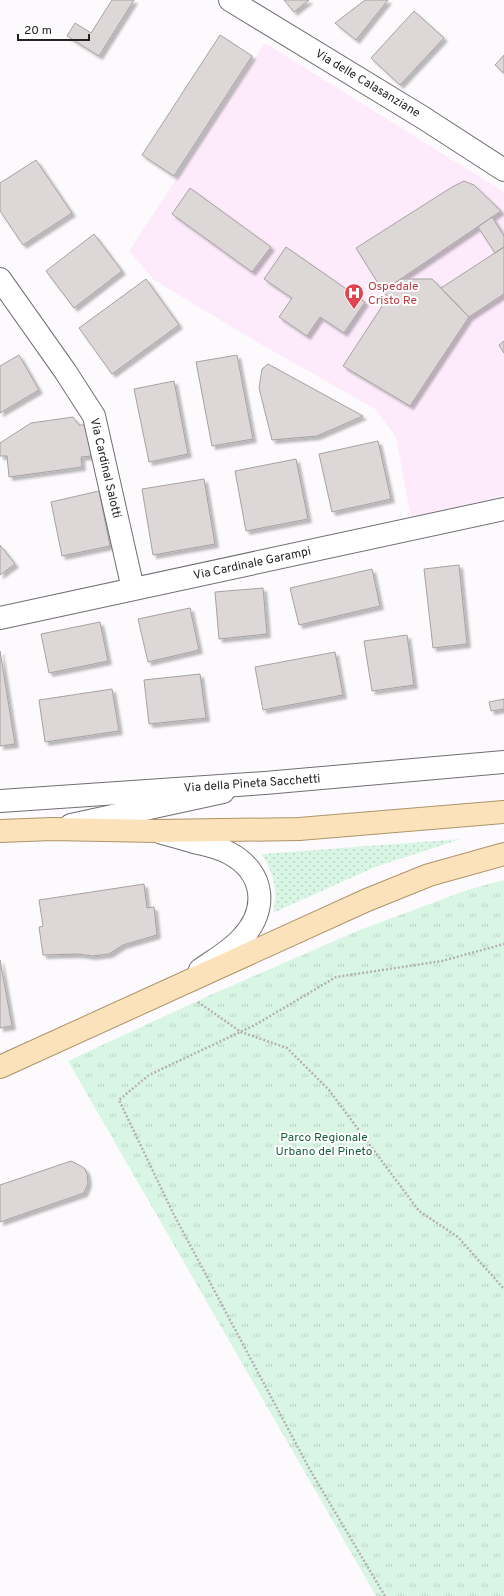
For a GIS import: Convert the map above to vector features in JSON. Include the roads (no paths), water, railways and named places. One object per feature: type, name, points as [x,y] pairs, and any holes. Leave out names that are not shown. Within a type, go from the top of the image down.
[{"type":"main road","points":[[0,831],[52,829],[156,831],[298,829],[504,812]]},
{"type":"main road","points":[[0,1068],[176,986],[408,883],[504,854]]},
{"type":"street","name":"Via delle Calasanziane","points":[[230,0],[416,113],[504,170]]},
{"type":"street","name":"Via Cardinal Salotti","points":[[0,279],[65,371],[94,416],[133,589]]},
{"type":"street","name":"Via Cardinale Garampi","points":[[0,618],[504,508]]},
{"type":"street","name":"Via della Pineta Sacchetti","points":[[0,801],[265,783],[504,762]]},
{"type":"street","points":[[52,829],[265,783]]},
{"type":"street","points":[[156,831],[221,850],[233,855],[250,869],[256,877],[260,897],[256,916],[243,938],[176,986]]},
{"type":"place","name":"Ospedale Cristo Re","points":[[354,310]]},
{"type":"park label","name":"Parco Regionale Urbano del Pineto","points":[[324,1144]]}]
